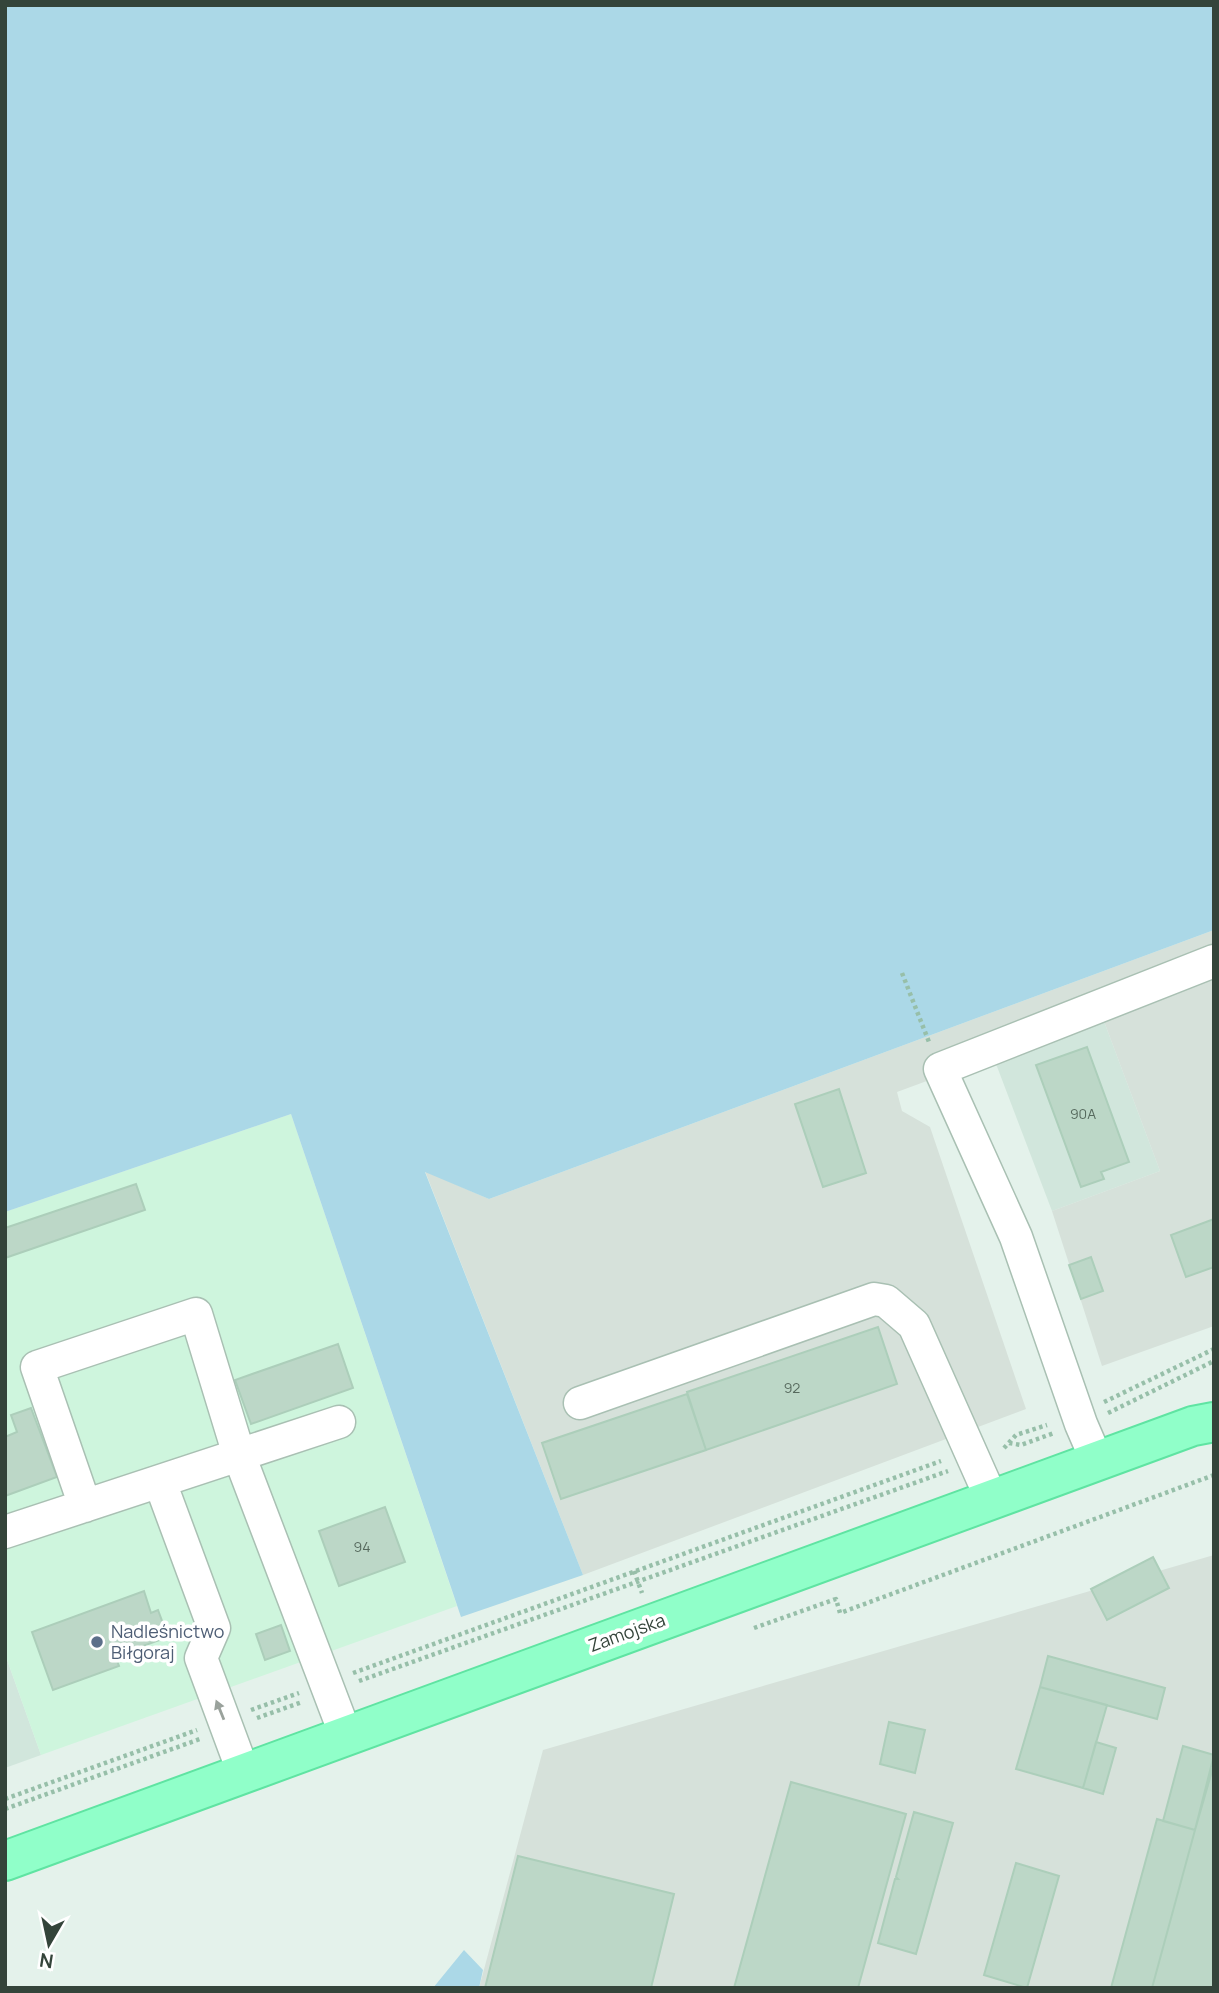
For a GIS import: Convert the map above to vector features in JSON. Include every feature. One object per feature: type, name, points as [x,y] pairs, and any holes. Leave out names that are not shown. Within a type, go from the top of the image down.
[{"type":"main road","name":"Zamojska","points":[[5,1861],[1207,1420]]},
{"type":"street","points":[[1097,1461],[1079,1419],[1016,1237],[940,1069],[1214,961]]},
{"type":"street","points":[[580,1403],[874,1298],[886,1301],[914,1325],[992,1500]]},
{"type":"street","points":[[85,1506],[37,1367],[196,1314],[239,1455],[346,1736]]},
{"type":"street","points":[[5,1532],[339,1422]]},
{"type":"street","points":[[160,1482],[214,1628],[201,1658],[244,1774]]},
{"type":"path","points":[[902,973],[940,1069]]},
{"type":"path","points":[[5,1799],[226,1724],[973,1455],[999,1452],[1016,1435],[1079,1419],[1214,1349]]},
{"type":"path","points":[[5,1809],[226,1724],[973,1455],[995,1441],[1021,1445],[1214,1361]]},
{"type":"path","points":[[750,1629],[836,1599],[840,1613],[1214,1475]]},
{"type":"shaded area","points":[[5,5],[1214,5],[1214,930],[489,1199],[425,1172],[583,1575],[461,1617],[291,1114],[5,1212]]},
{"type":"shaded area","points":[[1214,930],[1214,1326],[1102,1366],[1052,1211],[1160,1171],[1102,1016],[897,1092],[902,1111],[930,1127],[1026,1409],[583,1575],[425,1171],[489,1199]]},
{"type":"shaded area","points":[[1102,1016],[1160,1171],[1052,1211],[993,1056]]},
{"type":"shaded area","points":[[291,1114],[457,1606],[41,1755],[5,1654],[5,1212]]},
{"type":"shaded area","points":[[1214,1555],[1214,1988],[479,1988],[543,1750]]},
{"type":"shaded area","points":[[5,1654],[41,1755],[5,1768]]},
{"type":"shaded area","points":[[464,1950],[483,1970],[479,1988],[433,1988]]},
{"type":"building","points":[[1087,1047],[1129,1162],[1101,1172],[1104,1179],[1081,1187],[1036,1065]]},
{"type":"building","points":[[839,1089],[866,1173],[823,1187],[795,1104]]},
{"type":"building","points":[[136,1184],[145,1210],[5,1258],[5,1228]]},
{"type":"building","points":[[1214,1219],[1214,1267],[1186,1277],[1171,1235]]},
{"type":"building","points":[[1091,1257],[1103,1291],[1081,1299],[1069,1265]]},
{"type":"building","points":[[878,1327],[897,1384],[706,1450],[687,1392]]},
{"type":"building","points":[[338,1344],[353,1388],[251,1424],[235,1380]]},
{"type":"building","points":[[687,1394],[706,1450],[561,1499],[542,1443]]},
{"type":"building","points":[[31,1408],[57,1477],[5,1496],[5,1437],[17,1432],[11,1415]]},
{"type":"building","points":[[385,1507],[405,1562],[339,1586],[319,1531]]},
{"type":"building","points":[[1153,1557],[1169,1588],[1107,1620],[1091,1589]]},
{"type":"building","points":[[144,1591],[151,1613],[158,1610],[168,1637],[115,1656],[119,1666],[53,1690],[32,1632]]},
{"type":"building","points":[[281,1625],[290,1651],[265,1660],[256,1634]]},
{"type":"building","points":[[1048,1656],[1165,1688],[1157,1719],[1040,1687]]},
{"type":"building","points":[[1040,1687],[1107,1705],[1083,1788],[1016,1769]]},
{"type":"building","points":[[889,1722],[925,1730],[915,1773],[880,1764]]},
{"type":"building","points":[[1096,1742],[1116,1748],[1103,1794],[1083,1788]]},
{"type":"building","points":[[1183,1746],[1214,1755],[1195,1830],[1163,1821]]},
{"type":"building","points":[[1214,1764],[1214,1988],[1152,1988],[1195,1830]]},
{"type":"building","points":[[791,1782],[906,1814],[858,1988],[734,1988]]},
{"type":"building","points":[[914,1812],[953,1823],[916,1954],[878,1943],[895,1879],[898,1879],[896,1877]]},
{"type":"building","points":[[1157,1819],[1195,1830],[1152,1988],[1111,1988]]},
{"type":"building","points":[[518,1856],[674,1894],[651,1988],[485,1988]]},
{"type":"building","points":[[1016,1863],[1059,1876],[1027,1988],[984,1975]]},
{"type":"place","name":"Nadleśnictwo Biłgoraj","points":[[97,1642]]}]
